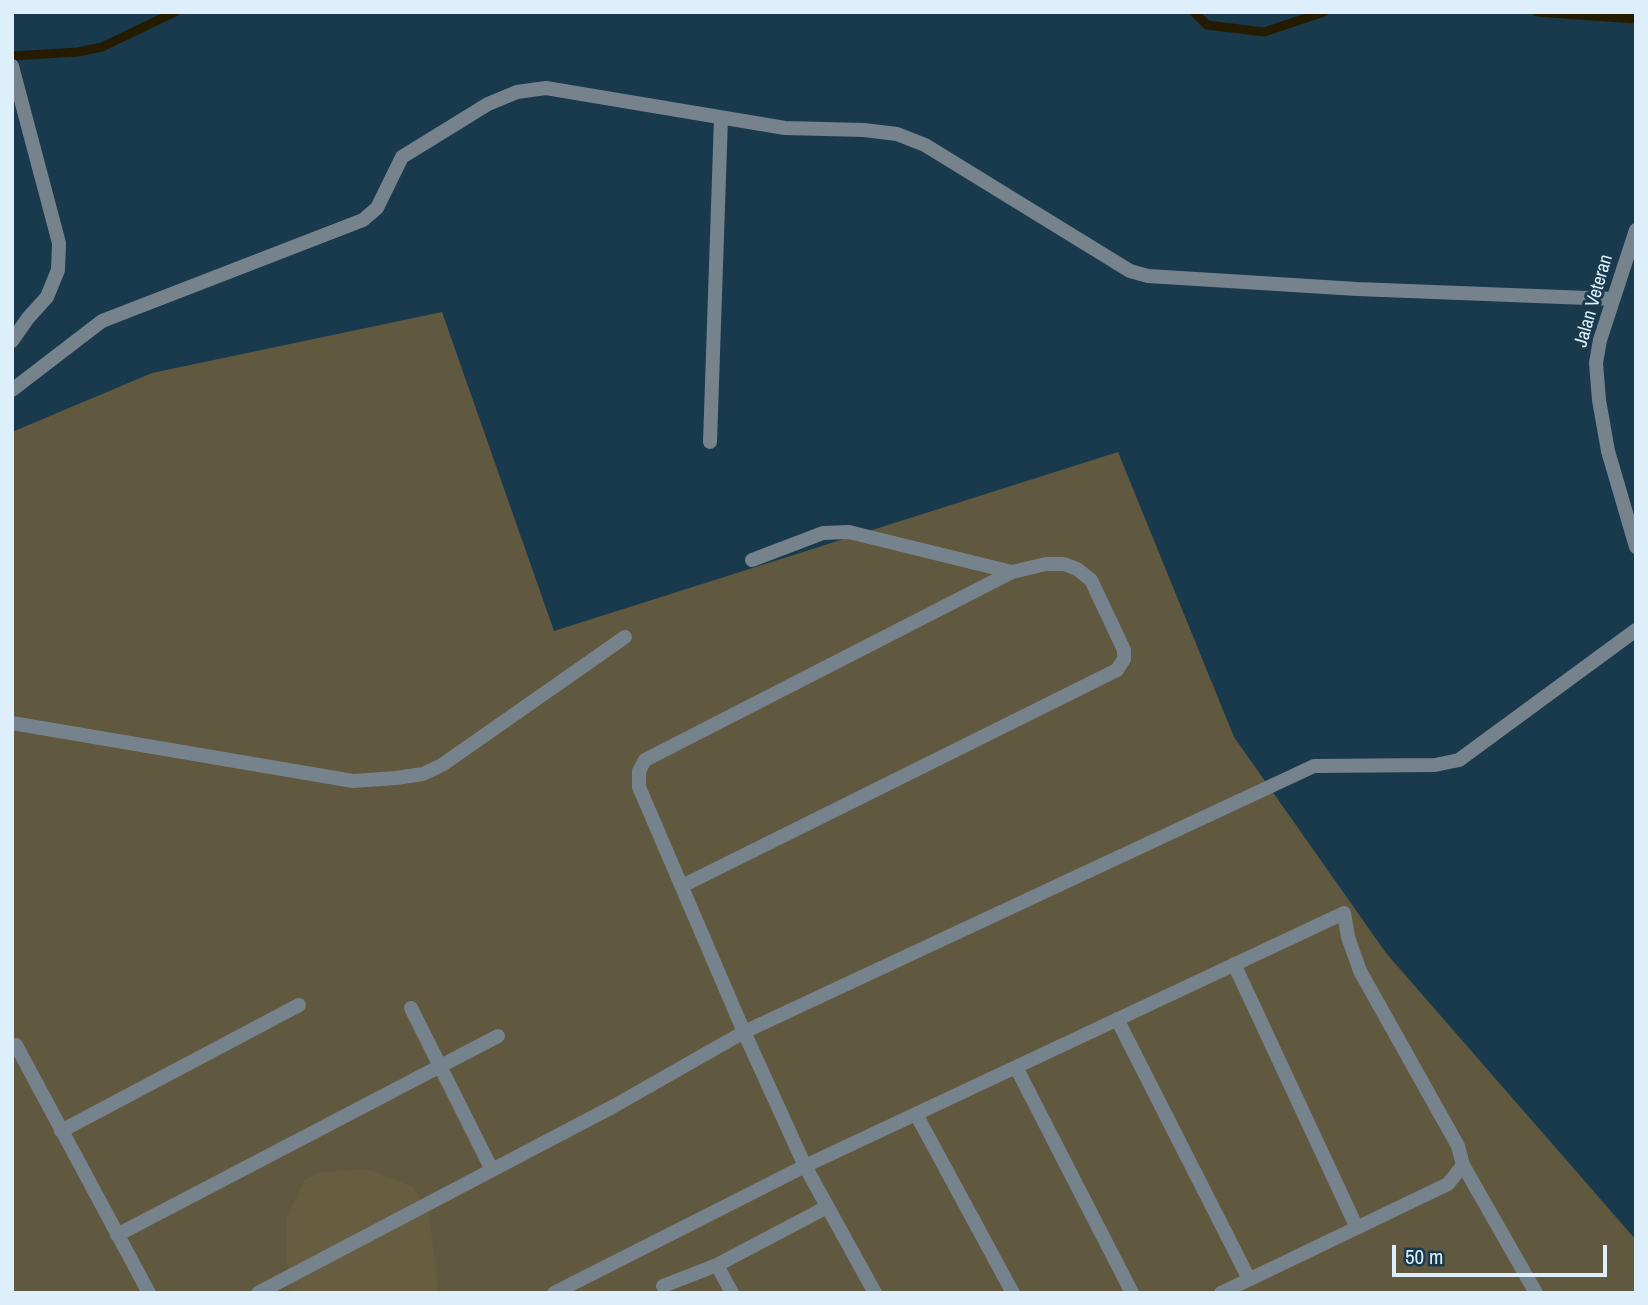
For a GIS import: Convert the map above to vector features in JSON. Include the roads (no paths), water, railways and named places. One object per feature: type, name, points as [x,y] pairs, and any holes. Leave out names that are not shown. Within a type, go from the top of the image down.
[{"type":"street","points":[[12,66],[59,243],[58,271],[47,297],[12,341]]},
{"type":"street","points":[[12,390],[102,321],[363,220],[377,208],[402,157],[488,104],[517,92],[545,89],[785,128],[864,130],[906,138],[925,145],[1130,271],[1148,276],[1357,289],[1613,299]]},
{"type":"street","points":[[710,442],[721,118]]},
{"type":"street","name":"Jalan Veteran","points":[[1636,230],[1600,340],[1596,363],[1608,451],[1636,547]]},
{"type":"street","points":[[752,560],[823,533],[849,532],[1012,572]]},
{"type":"street","points":[[681,886],[1117,670],[1124,659],[1124,650],[1091,580],[1077,569],[1064,565],[1046,564],[1012,572],[645,760],[639,771],[639,786],[681,886],[744,1032],[805,1166],[875,1293]]},
{"type":"street","points":[[258,1293],[614,1105],[744,1032],[1314,766],[1435,765],[1459,760],[1636,630]]},
{"type":"street","points":[[12,723],[353,781],[396,778],[423,774],[442,765],[625,637]]},
{"type":"street","points":[[554,1293],[805,1166],[1344,913],[1360,971],[1458,1146],[1463,1165],[1536,1293]]},
{"type":"street","points":[[1234,964],[1357,1228]]},
{"type":"street","points":[[61,1131],[299,1005]]},
{"type":"street","points":[[411,1008],[492,1170]]},
{"type":"street","points":[[1116,1019],[1250,1279]]},
{"type":"street","points":[[117,1235],[498,1037]]},
{"type":"street","points":[[16,1045],[149,1293]]},
{"type":"street","points":[[1016,1067],[1132,1293]]},
{"type":"street","points":[[916,1114],[1013,1293]]},
{"type":"street","points":[[1221,1293],[1448,1184],[1463,1165]]},
{"type":"street","points":[[663,1286],[716,1265],[827,1207]]},
{"type":"street","points":[[716,1265],[732,1293]]},
{"type":"waterway","points":[[12,56],[78,52],[102,47],[175,12]]},
{"type":"waterway","points":[[1194,12],[1207,25],[1264,32],[1324,12]]},
{"type":"waterway","points":[[1537,12],[1636,19]]}]
